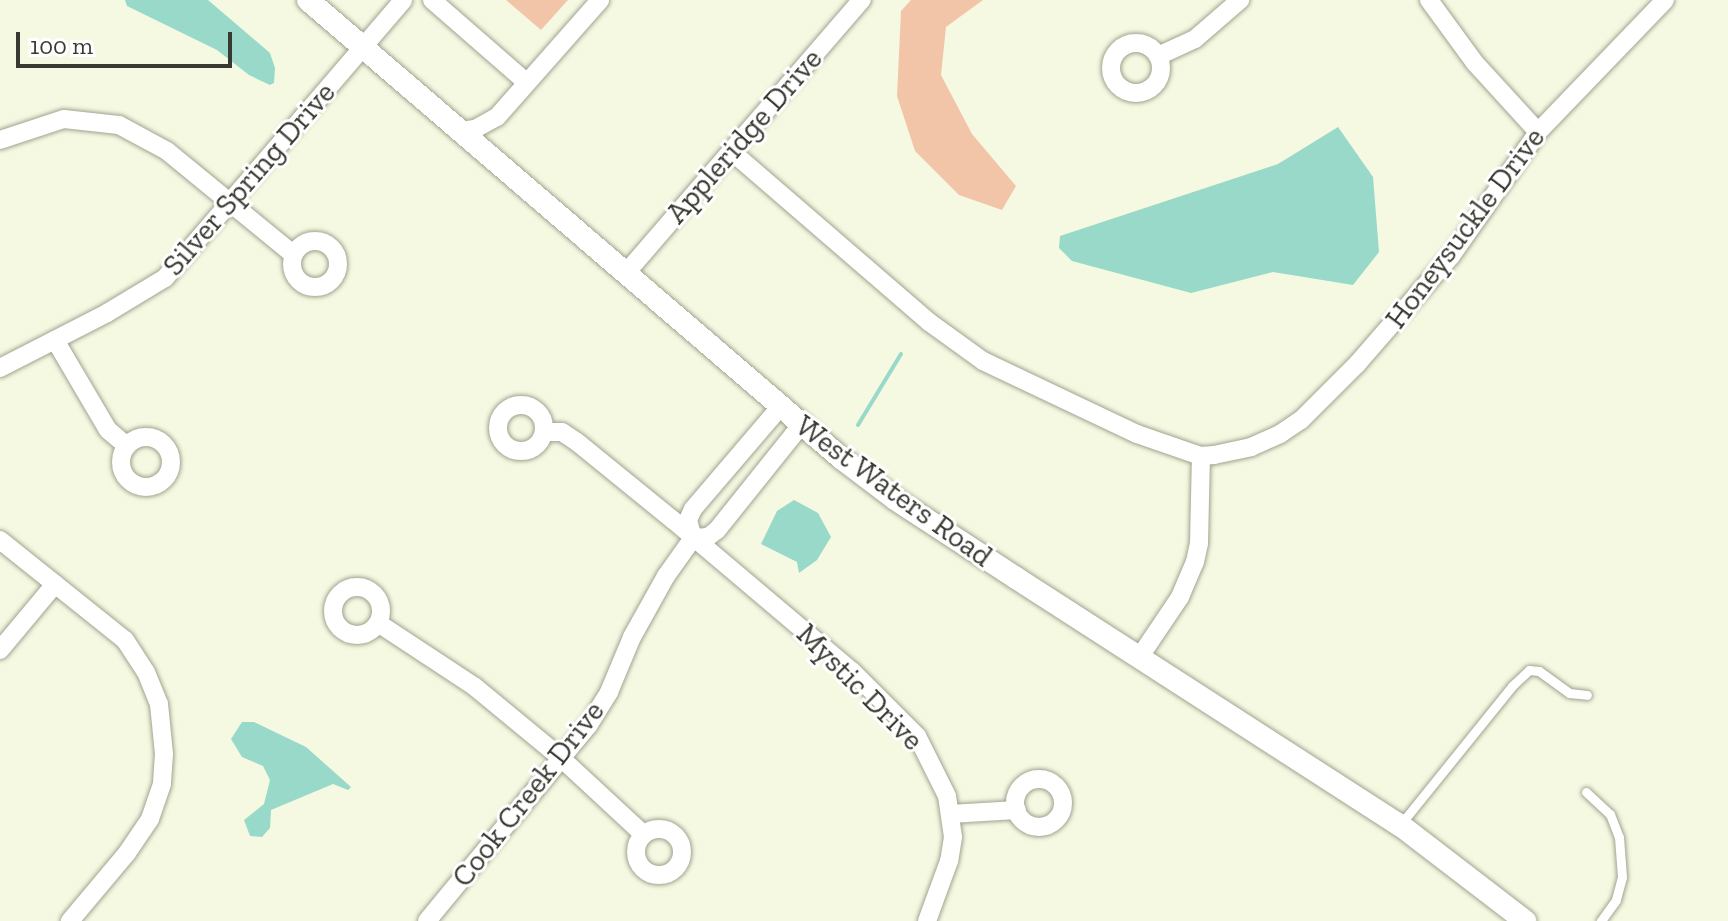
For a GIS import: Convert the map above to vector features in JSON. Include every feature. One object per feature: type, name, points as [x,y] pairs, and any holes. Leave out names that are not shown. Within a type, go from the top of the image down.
[{"type":"street","name":"West Waters Road","points":[[308,0],[801,425],[895,499],[1400,825],[1525,921]]},
{"type":"street","name":"Silver Spring Drive","points":[[0,368],[165,278],[403,0]]},
{"type":"street","points":[[432,0],[527,83]]},
{"type":"street","points":[[460,131],[475,129],[497,117],[600,0]]},
{"type":"street","name":"Appleridge Drive","points":[[626,273],[862,0]]},
{"type":"street","points":[[1158,56],[1195,39],[1240,0]]},
{"type":"street","points":[[1429,0],[1475,63],[1538,132]]},
{"type":"street","name":"Honeysuckle Drive","points":[[731,151],[929,322],[983,361],[1137,434],[1201,456],[1251,447],[1301,420],[1407,310],[1451,256],[1538,132],[1665,0]]},
{"type":"street","points":[[491,158],[491,135],[497,117]]},
{"type":"street","points":[[0,140],[64,119],[119,125],[167,151],[293,254]]},
{"type":"street","points":[[55,340],[108,430],[127,446]]},
{"type":"street","name":"Cook Creek Drive","points":[[693,538],[688,520],[693,509],[780,407]]},
{"type":"street","name":"Cook Creek Drive","points":[[693,538],[708,537],[717,530],[801,425]]},
{"type":"street","name":"Mystic Drive","points":[[544,432],[562,432],[577,442],[852,671],[917,736],[933,762],[947,796],[953,837],[949,861],[927,921]]},
{"type":"street","points":[[1141,655],[1180,597],[1195,562],[1199,543],[1201,456]]},
{"type":"street","name":"Cook Creek Drive","points":[[427,921],[588,726],[609,692],[632,637],[666,576],[693,538]]},
{"type":"street","points":[[0,540],[125,640],[146,672],[159,704],[164,754],[162,784],[150,819],[127,853],[70,921]]},
{"type":"street","points":[[0,650],[55,584]]},
{"type":"street","points":[[378,623],[475,687],[561,758],[643,834]]},
{"type":"street","points":[[950,814],[1017,810]]},
{"type":"lane","points":[[1400,825],[1512,686],[1529,670],[1539,671],[1569,693],[1587,695]]},
{"type":"lane","points":[[1586,792],[1610,814],[1619,837],[1622,877],[1616,900],[1601,921]]},
{"type":"shaded area","points":[[506,0],[568,0],[541,30]]},
{"type":"shaded area","points":[[911,0],[983,0],[946,27],[941,75],[972,134],[1016,186],[1002,210],[959,195],[915,151],[897,96],[901,11]]},
{"type":"water","points":[[125,0],[208,0],[270,53],[275,68],[274,83],[270,85],[249,75],[217,50],[127,6]]},
{"type":"water","points":[[1338,127],[1373,177],[1379,252],[1353,285],[1273,272],[1191,293],[1072,261],[1059,248],[1060,236],[1278,164]]},
{"type":"water","points":[[794,500],[818,513],[831,537],[817,560],[799,573],[797,562],[761,544],[777,511]]},
{"type":"water","points":[[242,722],[254,722],[306,747],[351,787],[348,790],[333,784],[271,810],[270,828],[262,837],[250,836],[244,820],[264,804],[270,780],[263,766],[242,757],[231,739]]},
{"type":"waterway","points":[[858,425],[901,354]]}]
